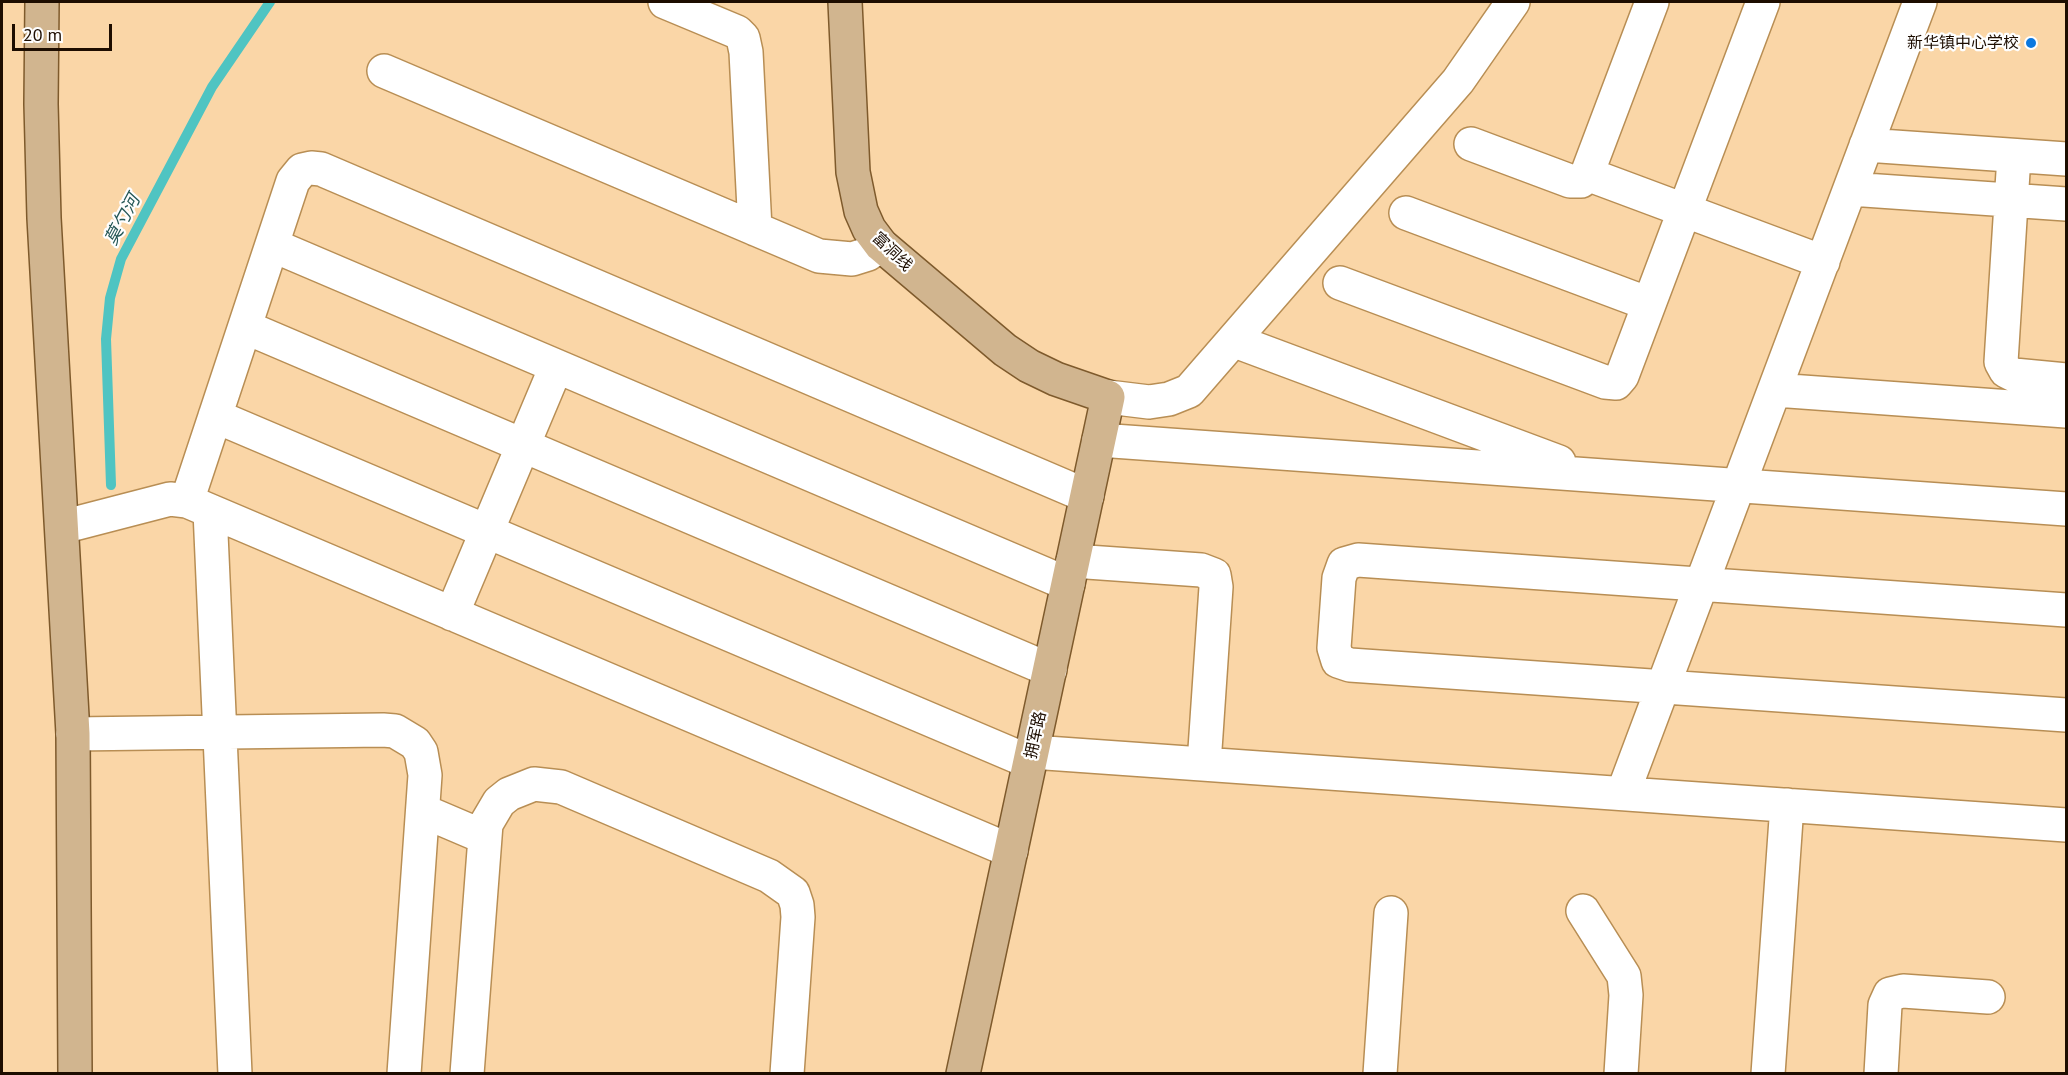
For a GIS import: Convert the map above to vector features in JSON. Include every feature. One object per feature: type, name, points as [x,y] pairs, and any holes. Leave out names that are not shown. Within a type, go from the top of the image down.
[{"type":"main road","points":[[42,2],[41,104],[44,218],[73,734],[75,1074]]},
{"type":"main road","name":"富洞线","points":[[845,2],[853,172],[865,220],[881,245],[1005,350],[1029,366],[1056,379],[1108,397]]},
{"type":"main road","name":"拥军路","points":[[963,1074],[1108,397]]},
{"type":"street","points":[[665,2],[737,32],[743,38],[746,52],[755,229]]},
{"type":"street","points":[[1108,397],[1149,402],[1169,399],[1189,391],[1235,341],[1458,81],[1513,2]]},
{"type":"street","points":[[1471,144],[1570,181],[1581,181],[1587,174],[1652,2]]},
{"type":"street","points":[[1340,283],[1616,383],[1622,375],[1763,2]]},
{"type":"street","points":[[1623,793],[1920,2]]},
{"type":"street","points":[[384,71],[819,256],[852,259],[868,254],[881,245]]},
{"type":"street","points":[[1866,145],[2067,159]]},
{"type":"street","points":[[2014,156],[2001,362],[2006,370],[2014,375],[2067,380]]},
{"type":"street","points":[[235,1074],[220,732],[199,506],[216,416],[272,245],[297,175],[302,170],[321,169],[1087,496]]},
{"type":"street","points":[[1587,174],[1823,262]]},
{"type":"street","points":[[1850,189],[2067,204]]},
{"type":"street","points":[[1406,213],[1649,304]]},
{"type":"street","points":[[272,245],[556,367],[1071,572],[1201,570],[1214,575],[1216,588],[1204,764]]},
{"type":"street","points":[[244,327],[1050,670]]},
{"type":"street","points":[[1235,341],[1594,475]]},
{"type":"street","points":[[452,614],[556,367]]},
{"type":"street","points":[[1775,390],[2067,411]]},
{"type":"street","points":[[216,416],[1031,757],[1204,764],[2067,825]]},
{"type":"street","points":[[1099,440],[2067,509]]},
{"type":"street","points":[[62,527],[170,500],[199,506],[1011,851]]},
{"type":"street","points":[[2067,610],[1358,560],[1344,564],[1339,578],[1334,648],[1338,661],[1350,665],[2067,715]]},
{"type":"street","points":[[73,734],[395,731],[415,743],[422,752],[424,764],[423,810],[404,1074]]},
{"type":"street","points":[[468,1074],[484,837],[491,813],[509,794],[534,784],[561,787],[783,884],[793,893],[798,917],[787,1074]]},
{"type":"street","points":[[1768,1074],[1787,805]]},
{"type":"street","points":[[423,810],[484,837]]},
{"type":"street","points":[[1584,911],[1624,976],[1626,995],[1621,1074]]},
{"type":"street","points":[[1380,1074],[1391,914]]},
{"type":"street","points":[[1881,1074],[1885,1005],[1890,994],[1903,991],[1988,997]]},
{"type":"waterway","name":"莫勺河","points":[[111,485],[106,339],[110,298],[121,259],[212,87],[270,2]]},
{"type":"place","name":"新华镇中心学校","points":[[2031,43]]}]
